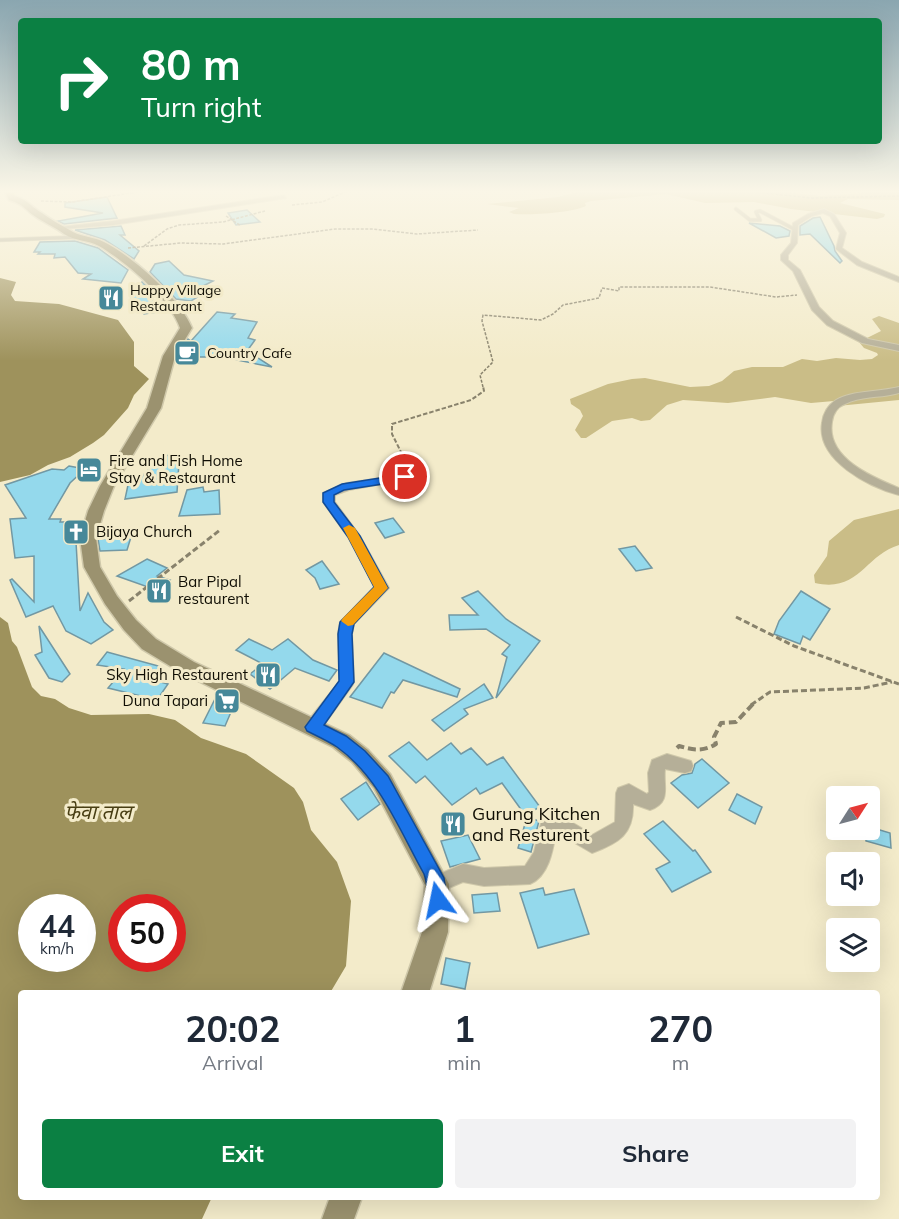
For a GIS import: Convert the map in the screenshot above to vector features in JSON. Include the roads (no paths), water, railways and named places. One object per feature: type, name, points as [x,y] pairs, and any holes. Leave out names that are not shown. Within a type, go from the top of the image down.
[{"type":"main road","points":[[106,247],[164,295],[186,324],[169,356],[154,408],[107,486],[96,511],[88,538],[93,567],[118,610],[149,644],[187,667],[341,741],[382,781],[437,884],[435,932],[416,990]]},
{"type":"main road","points":[[338,1219],[345,1200]]},
{"type":"street","points":[[790,247],[784,252],[784,261],[796,270],[816,309],[846,334],[882,346],[899,348]]},
{"type":"street","points":[[838,247],[855,262],[899,280]]},
{"type":"street","points":[[899,390],[889,394],[840,402],[830,412],[824,433],[835,454],[848,465],[865,477],[899,492]]},
{"type":"street","points":[[313,727],[347,682],[345,634],[347,622],[381,588],[354,536],[329,502],[329,493],[342,487],[405,477],[411,469]]},
{"type":"street","points":[[437,884],[463,873],[484,877],[530,875],[543,855],[548,825],[558,824],[592,845],[622,827],[625,819],[624,792],[629,791],[641,800],[650,802],[658,795],[656,773],[658,765],[667,761],[685,766]]},
{"type":"water","points":[[0,278],[16,282],[11,295],[15,301],[59,304],[118,320],[134,342],[134,366],[149,379],[134,395],[128,408],[104,435],[93,443],[70,457],[30,475],[0,482]]},
{"type":"water","name":"फेवा ताल","points":[[0,617],[8,623],[12,641],[17,647],[32,687],[41,696],[55,699],[69,708],[91,715],[149,714],[175,720],[201,738],[246,754],[294,788],[303,802],[311,830],[337,862],[351,901],[346,966],[332,990],[18,990],[18,1200],[211,1200],[202,1219],[0,1219]]},
{"type":"place","name":"Happy Village Restaurant","points":[[111,298]]},
{"type":"place","name":"Country Cafe","points":[[187,353]]},
{"type":"place","name":"Fire and Fish Home Stay & Restaurant","points":[[89,470]]},
{"type":"place","name":"Bijaya Church","points":[[76,532]]},
{"type":"place","name":"Bar Pipal restaurent","points":[[159,591]]},
{"type":"place","name":"Sky High Restaurent","points":[[268,675]]},
{"type":"place","name":"Duna Tapari","points":[[227,701]]},
{"type":"place","name":"Gurung Kitchen and Resturent","points":[[453,824]]}]
